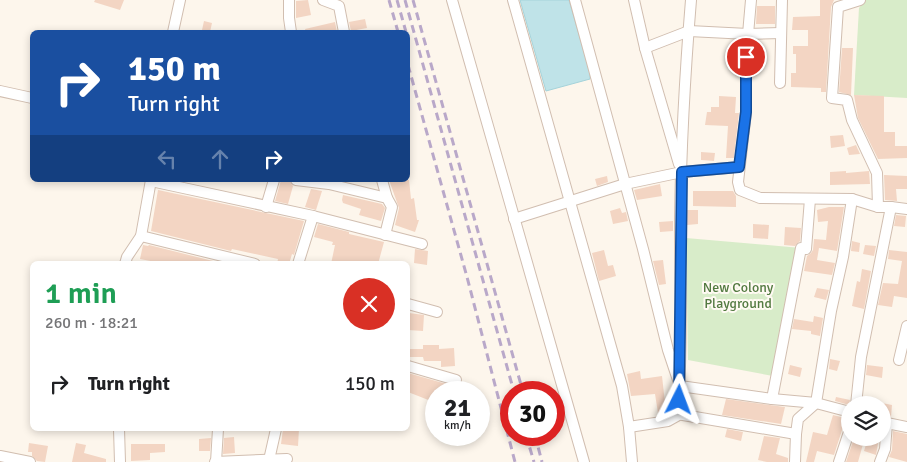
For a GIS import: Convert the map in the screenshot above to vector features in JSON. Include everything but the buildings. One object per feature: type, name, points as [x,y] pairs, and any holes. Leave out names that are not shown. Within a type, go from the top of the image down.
[{"type":"street","points":[[173,30],[180,0]]},
{"type":"street","points":[[290,0],[291,30]]},
{"type":"street","points":[[323,0],[339,6],[344,30]]},
{"type":"street","points":[[452,0],[584,462]]},
{"type":"street","points":[[513,0],[622,386],[629,427],[632,462]]},
{"type":"street","points":[[575,0],[668,350],[680,386]]},
{"type":"street","points":[[634,0],[645,48],[682,172]]},
{"type":"street","points":[[629,427],[674,419],[678,414],[685,75],[691,0]]},
{"type":"street","points":[[751,0],[746,57],[746,112],[738,182],[740,190],[760,198],[852,199],[878,207],[907,209]]},
{"type":"street","points":[[780,83],[782,0]]},
{"type":"street","points":[[860,0],[838,7],[832,98],[847,100],[852,120],[877,173],[878,207]]},
{"type":"street","points":[[645,48],[688,32],[782,33]]},
{"type":"street","points":[[0,92],[30,98]]},
{"type":"street","points":[[514,219],[625,184],[682,172],[739,167]]},
{"type":"street","points":[[126,261],[126,256],[141,236],[151,182]]},
{"type":"street","points":[[160,182],[312,216],[422,244]]},
{"type":"street","points":[[266,207],[273,182]]},
{"type":"street","points":[[329,182],[387,198]]},
{"type":"street","points":[[383,182],[392,207],[385,235]]},
{"type":"street","points":[[772,399],[801,248],[806,249],[810,199]]},
{"type":"street","points":[[795,462],[798,419],[816,403],[830,311],[852,199]]},
{"type":"street","points":[[857,396],[861,357],[891,207]]},
{"type":"street","points":[[299,261],[312,216]]},
{"type":"street","points":[[141,236],[244,261]]},
{"type":"street","points":[[410,305],[437,312]]},
{"type":"street","points":[[899,360],[907,326]]},
{"type":"street","points":[[410,367],[456,380]]},
{"type":"street","points":[[680,386],[816,403],[841,410]]},
{"type":"street","points":[[678,414],[796,434]]},
{"type":"street","points":[[891,424],[907,428]]},
{"type":"street","points":[[119,431],[120,462]]},
{"type":"street","points":[[218,431],[215,462],[287,459]]},
{"type":"street","points":[[269,460],[276,431]]},
{"type":"street","points":[[839,462],[844,446]]},
{"type":"street","points":[[880,462],[885,446]]},
{"type":"street","points":[[0,456],[30,462]]},
{"type":"green space","points":[[865,0],[907,0],[907,98],[854,95],[859,8]]},
{"type":"green space","name":"New Colony Playground","points":[[686,238],[801,248],[773,376],[688,360]]},
{"type":"water","points":[[520,0],[569,0],[590,73],[590,79],[546,91]]},
{"type":"railway","points":[[389,0],[397,30]]},
{"type":"railway","points":[[397,0],[405,30]]},
{"type":"railway","points":[[405,0],[511,381]]},
{"type":"railway","points":[[413,0],[520,381]]},
{"type":"railway","points":[[410,72],[467,277],[515,462]]},
{"type":"railway","points":[[529,446],[534,462]]},
{"type":"railway","points":[[538,446],[542,462]]},
{"type":"route","points":[[679,400],[682,172],[739,167],[746,112],[746,57]]}]
